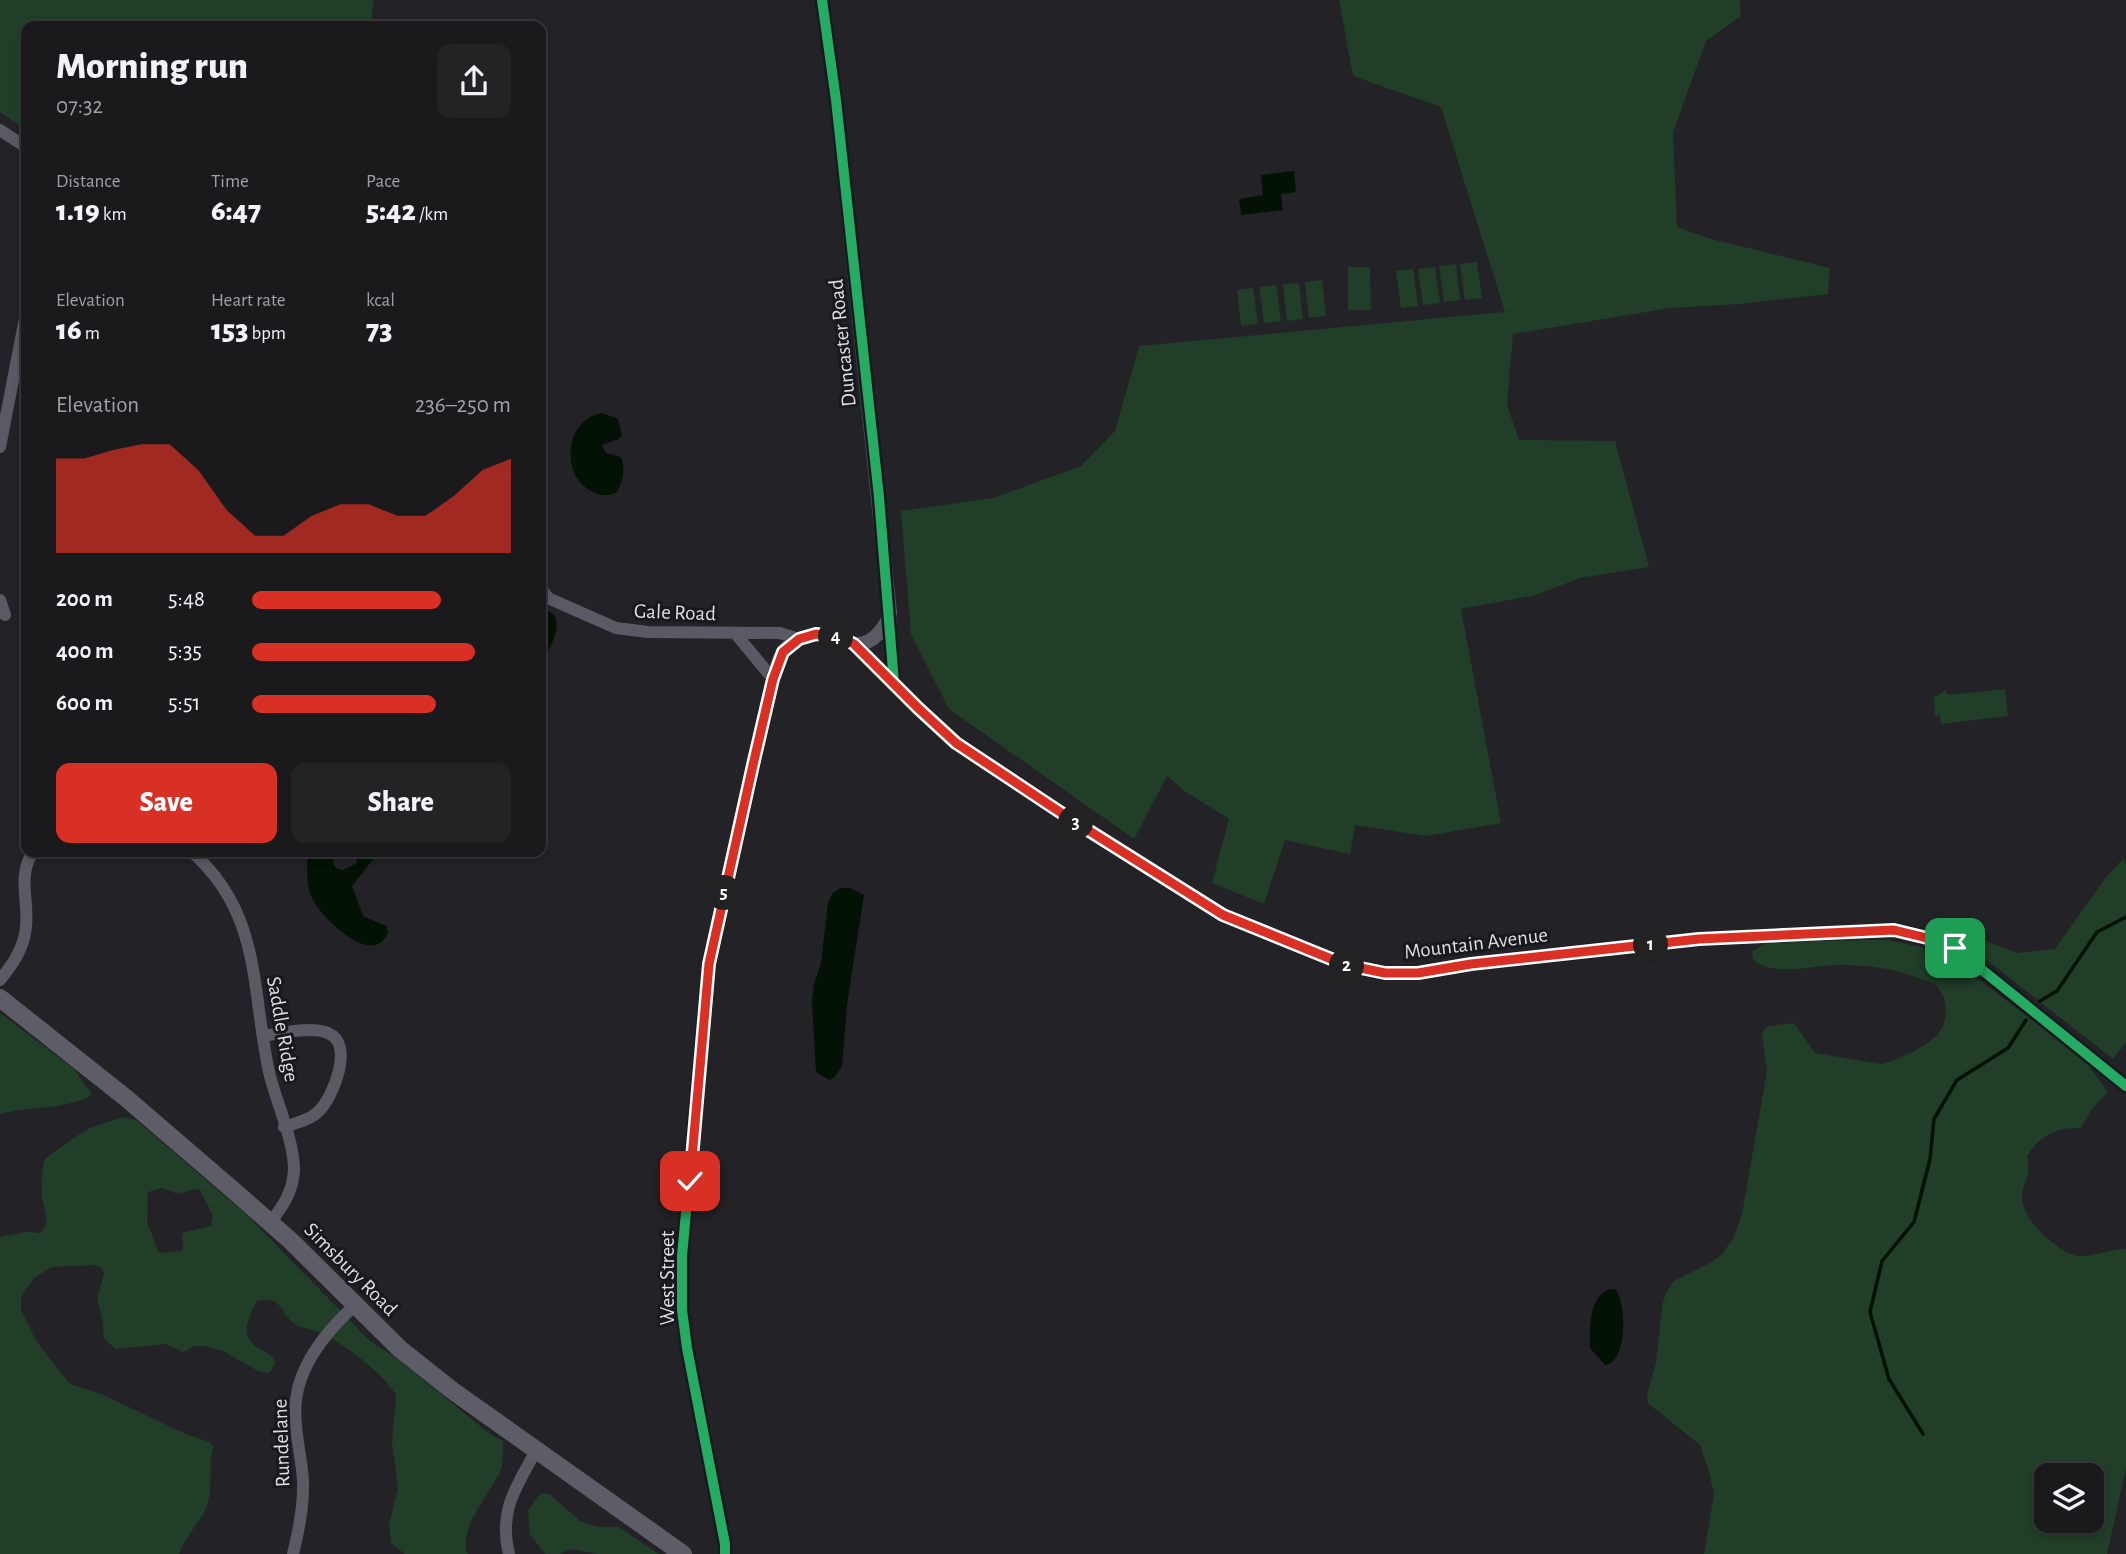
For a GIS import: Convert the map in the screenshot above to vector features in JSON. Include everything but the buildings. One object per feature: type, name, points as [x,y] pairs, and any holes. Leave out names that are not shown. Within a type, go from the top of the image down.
[{"type":"main road","name":"Simsbury Road","points":[[0,998],[126,1098],[271,1223],[400,1349],[453,1391],[683,1554]]},
{"type":"street","name":"Duncaster Road","points":[[822,0],[890,613],[894,683]]},
{"type":"street","points":[[0,130],[21,145]]},
{"type":"street","points":[[0,447],[21,339]]},
{"type":"street","name":"Gale Road","points":[[546,595],[616,628],[648,632],[780,633],[799,639]]},
{"type":"street","points":[[0,600],[5,615]]},
{"type":"street","points":[[854,644],[866,643],[882,631],[890,613]]},
{"type":"street","name":"Gale Road","points":[[735,633],[773,679]]},
{"type":"street","name":"Mountain Avenue","points":[[799,639],[816,634],[840,637],[854,644],[956,743],[1072,820],[1223,915],[1346,965],[1385,973],[1418,973],[1471,964],[1699,939],[1894,930],[1955,948],[2126,1086]]},
{"type":"street","name":"West Street","points":[[724,1554],[725,1544],[687,1348],[682,1310],[682,1256],[709,964],[773,679],[783,652],[799,639]]},
{"type":"street","points":[[0,980],[17,956],[25,932],[24,875],[31,857]]},
{"type":"street","name":"Saddle Ridge","points":[[197,857],[219,880],[241,920],[250,950],[270,1074],[293,1163],[292,1186],[271,1223]]},
{"type":"street","points":[[263,1036],[325,1031],[335,1037],[340,1049],[341,1062],[337,1080],[323,1106],[310,1118],[284,1127]]},
{"type":"street","name":"Rundelane","points":[[293,1554],[302,1509],[303,1482],[296,1415],[299,1385],[311,1357],[354,1306]]},
{"type":"street","points":[[509,1554],[505,1520],[507,1506],[537,1449]]},
{"type":"green space","points":[[0,0],[374,0],[371,21],[21,21],[21,127],[0,112]]},
{"type":"green space","points":[[1339,0],[1740,0],[1741,16],[1706,41],[1673,132],[1677,227],[1711,239],[1830,268],[1828,294],[1739,304],[1670,308],[1513,334],[1507,405],[1519,440],[1615,441],[1649,567],[1580,578],[1536,595],[1461,609],[1501,823],[1426,836],[1355,825],[1350,854],[1285,840],[1264,904],[1212,883],[1229,819],[1186,792],[1167,776],[1134,839],[949,709],[911,634],[901,511],[993,498],[1081,466],[1115,431],[1139,346],[1505,312],[1441,107],[1353,76]]},
{"type":"green space","points":[[1477,262],[1482,298],[1465,300],[1460,264]]},
{"type":"green space","points":[[1456,264],[1460,300],[1444,302],[1439,266]]},
{"type":"green space","points":[[1348,267],[1370,267],[1371,310],[1348,310]]},
{"type":"green space","points":[[1435,267],[1440,303],[1423,305],[1418,269]]},
{"type":"green space","points":[[1413,269],[1418,306],[1401,308],[1396,271]]},
{"type":"green space","points":[[1322,280],[1326,316],[1309,318],[1305,282]]},
{"type":"green space","points":[[1299,283],[1303,319],[1287,321],[1283,284]]},
{"type":"green space","points":[[1276,285],[1281,321],[1264,323],[1259,287]]},
{"type":"green space","points":[[1253,288],[1258,324],[1241,326],[1237,290]]},
{"type":"green space","points":[[2005,689],[2008,716],[1941,724],[1940,715],[1935,716],[1934,698],[1945,690],[1948,695]]},
{"type":"green space","points":[[2124,858],[2126,1042],[2113,1059],[1960,939],[1964,932],[2017,953],[2055,949],[2107,876]]},
{"type":"green space","points":[[1888,940],[1921,947],[1950,958],[2084,1059],[2108,1092],[2092,1109],[2081,1128],[2057,1131],[2044,1137],[2032,1148],[2027,1156],[2028,1175],[2022,1199],[2028,1216],[2042,1234],[2069,1253],[2083,1256],[2126,1249],[2126,1468],[2107,1554],[1704,1554],[1714,1494],[1700,1445],[1648,1403],[1647,1395],[1656,1363],[1662,1306],[1666,1293],[1674,1281],[1722,1254],[1734,1237],[1742,1214],[1767,1071],[1762,1036],[1764,1029],[1768,1026],[1794,1023],[1815,1053],[1881,1064],[1927,1043],[1942,1029],[1946,1016],[1943,996],[1931,982],[1896,971],[1866,966],[1770,968],[1753,959],[1752,952],[1768,941]]},
{"type":"green space","points":[[0,1013],[74,1069],[91,1093],[90,1096],[69,1104],[0,1114]]},
{"type":"green space","points":[[122,1117],[136,1120],[248,1216],[370,1341],[398,1359],[490,1434],[503,1441],[501,1469],[467,1534],[468,1554],[405,1554],[391,1543],[389,1525],[398,1488],[392,1444],[396,1395],[360,1358],[326,1335],[297,1326],[280,1306],[266,1300],[257,1301],[248,1320],[247,1333],[253,1344],[274,1358],[275,1364],[269,1373],[258,1371],[223,1351],[205,1346],[195,1346],[183,1352],[166,1344],[115,1349],[104,1338],[97,1300],[104,1273],[101,1267],[94,1265],[51,1267],[33,1279],[21,1297],[21,1310],[36,1341],[70,1384],[101,1394],[188,1435],[210,1442],[213,1447],[208,1502],[179,1554],[0,1554],[0,1237],[26,1232],[40,1233],[46,1224],[42,1194],[45,1159],[86,1130]],"holes":[[[162,1188],[179,1194],[193,1189],[200,1190],[213,1216],[211,1226],[182,1233],[183,1250],[164,1253],[158,1251],[147,1222],[148,1192]]]},
{"type":"green space","points":[[544,1493],[551,1495],[580,1521],[598,1527],[619,1527],[659,1554],[598,1554],[571,1549],[560,1554],[545,1554],[530,1534],[528,1511],[538,1496]]},
{"type":"shaded area","points":[[1294,171],[1296,192],[1281,194],[1283,210],[1241,215],[1239,199],[1263,195],[1261,175]]},
{"type":"shaded area","points":[[602,413],[618,419],[622,435],[619,439],[602,445],[606,453],[621,457],[624,470],[617,492],[607,495],[594,493],[581,483],[571,460],[574,435],[590,417]]},
{"type":"shaded area","points":[[546,609],[554,615],[556,622],[553,641],[547,653]]},
{"type":"shaded area","points":[[308,857],[335,857],[333,863],[336,868],[343,870],[357,863],[356,857],[375,857],[352,886],[363,916],[386,926],[388,932],[381,942],[371,945],[359,943],[335,926],[316,905],[309,891]]},
{"type":"shaded area","points":[[840,888],[850,888],[864,895],[847,1005],[842,1066],[834,1078],[829,1080],[816,1072],[812,1001],[821,963],[828,903],[832,894]]},
{"type":"shaded area","points":[[1615,1289],[1622,1306],[1623,1331],[1618,1354],[1613,1362],[1605,1365],[1590,1348],[1592,1312],[1600,1296]]},
{"type":"waterway","points":[[2040,1001],[2057,991],[2097,932],[2126,917]]},
{"type":"waterway","points":[[1923,1434],[1889,1379],[1870,1312],[1882,1261],[1914,1222],[1930,1159],[1934,1119],[1957,1080],[2008,1048],[2026,1020]]},
{"type":"cycle path","points":[[822,0],[836,100],[879,497],[894,683]]},
{"type":"cycle path","points":[[725,1554],[687,1348],[682,1310],[682,1256],[709,963],[773,679],[783,652],[799,639],[816,634],[840,637],[854,644],[956,743],[1072,820],[1223,915],[1346,965],[1385,973],[1418,973],[1471,964],[1699,939],[1894,930],[1955,948],[2126,1086]]},
{"type":"route","points":[[690,1181],[709,964],[753,765],[773,679],[783,652],[799,639],[816,634],[840,637],[854,644],[956,743],[1223,915],[1346,965],[1385,973],[1418,973],[1471,964],[1699,939],[1894,930],[1955,948]]}]
